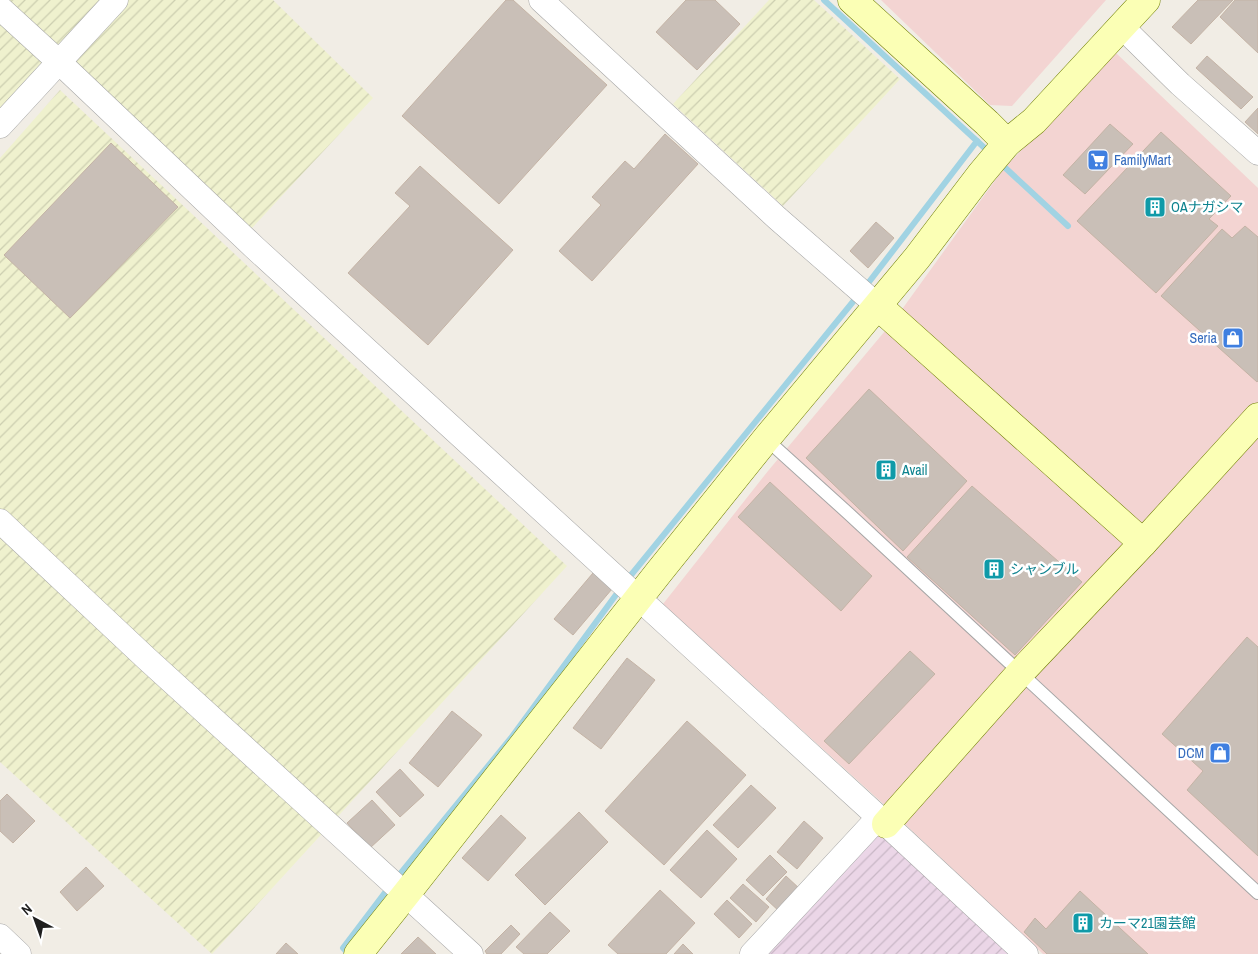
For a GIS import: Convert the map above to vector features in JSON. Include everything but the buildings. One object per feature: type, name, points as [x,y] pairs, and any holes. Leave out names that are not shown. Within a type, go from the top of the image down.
[{"type":"street","points":[[0,126],[116,0]]},
{"type":"street","points":[[541,0],[769,212],[878,306],[1143,543]]},
{"type":"street","points":[[852,0],[1007,143]]},
{"type":"street","points":[[360,953],[638,598],[766,439],[917,258],[981,174],[1007,143],[1034,121],[1146,0]]},
{"type":"street","points":[[0,8],[255,248],[1026,954]]},
{"type":"street","points":[[1122,26],[1180,84],[1258,154]]},
{"type":"street","points":[[987,123],[1013,130],[1034,121]]},
{"type":"street","points":[[752,954],[882,821],[1143,543],[1258,417]]},
{"type":"street","points":[[0,521],[147,659],[471,954]]},
{"type":"street","points":[[0,936],[19,954]]},
{"type":"lane","points":[[766,439],[1258,893]]},
{"type":"shaded area","points":[[881,0],[1106,0],[1012,106],[990,105]]},
{"type":"shaded area","points":[[1116,53],[1258,188],[1258,954],[1043,954],[889,809],[663,604],[768,471],[895,319],[1004,168]]},
{"type":"shaded area","points":[[876,829],[1011,954],[760,954]]},
{"type":"green space","points":[[0,0],[107,0],[0,114]]},
{"type":"green space","points":[[123,0],[273,0],[373,98],[251,229],[68,59]]},
{"type":"green space","points":[[769,0],[814,0],[900,79],[783,206],[673,104]]},
{"type":"green space","points":[[60,90],[567,566],[212,954],[0,762],[0,158]]},
{"type":"waterway","points":[[824,0],[990,153]]},
{"type":"waterway","points":[[627,580],[869,282],[977,141]]},
{"type":"waterway","points":[[999,162],[1068,226]]},
{"type":"waterway","points":[[396,879],[511,738],[621,588]]},
{"type":"waterway","points":[[349,954],[343,948],[390,886]]},
{"type":"place","name":"FamilyMart","points":[[1098,160]]},
{"type":"place","name":"OAナガシマ","points":[[1155,207]]},
{"type":"place","name":"Seria","points":[[1233,338]]},
{"type":"place","name":"Avail","points":[[886,470]]},
{"type":"place","name":"シャンブル","points":[[994,569]]},
{"type":"place","name":"DCM","points":[[1220,753]]},
{"type":"place","name":"カーマ21園芸館","points":[[1083,923]]}]
